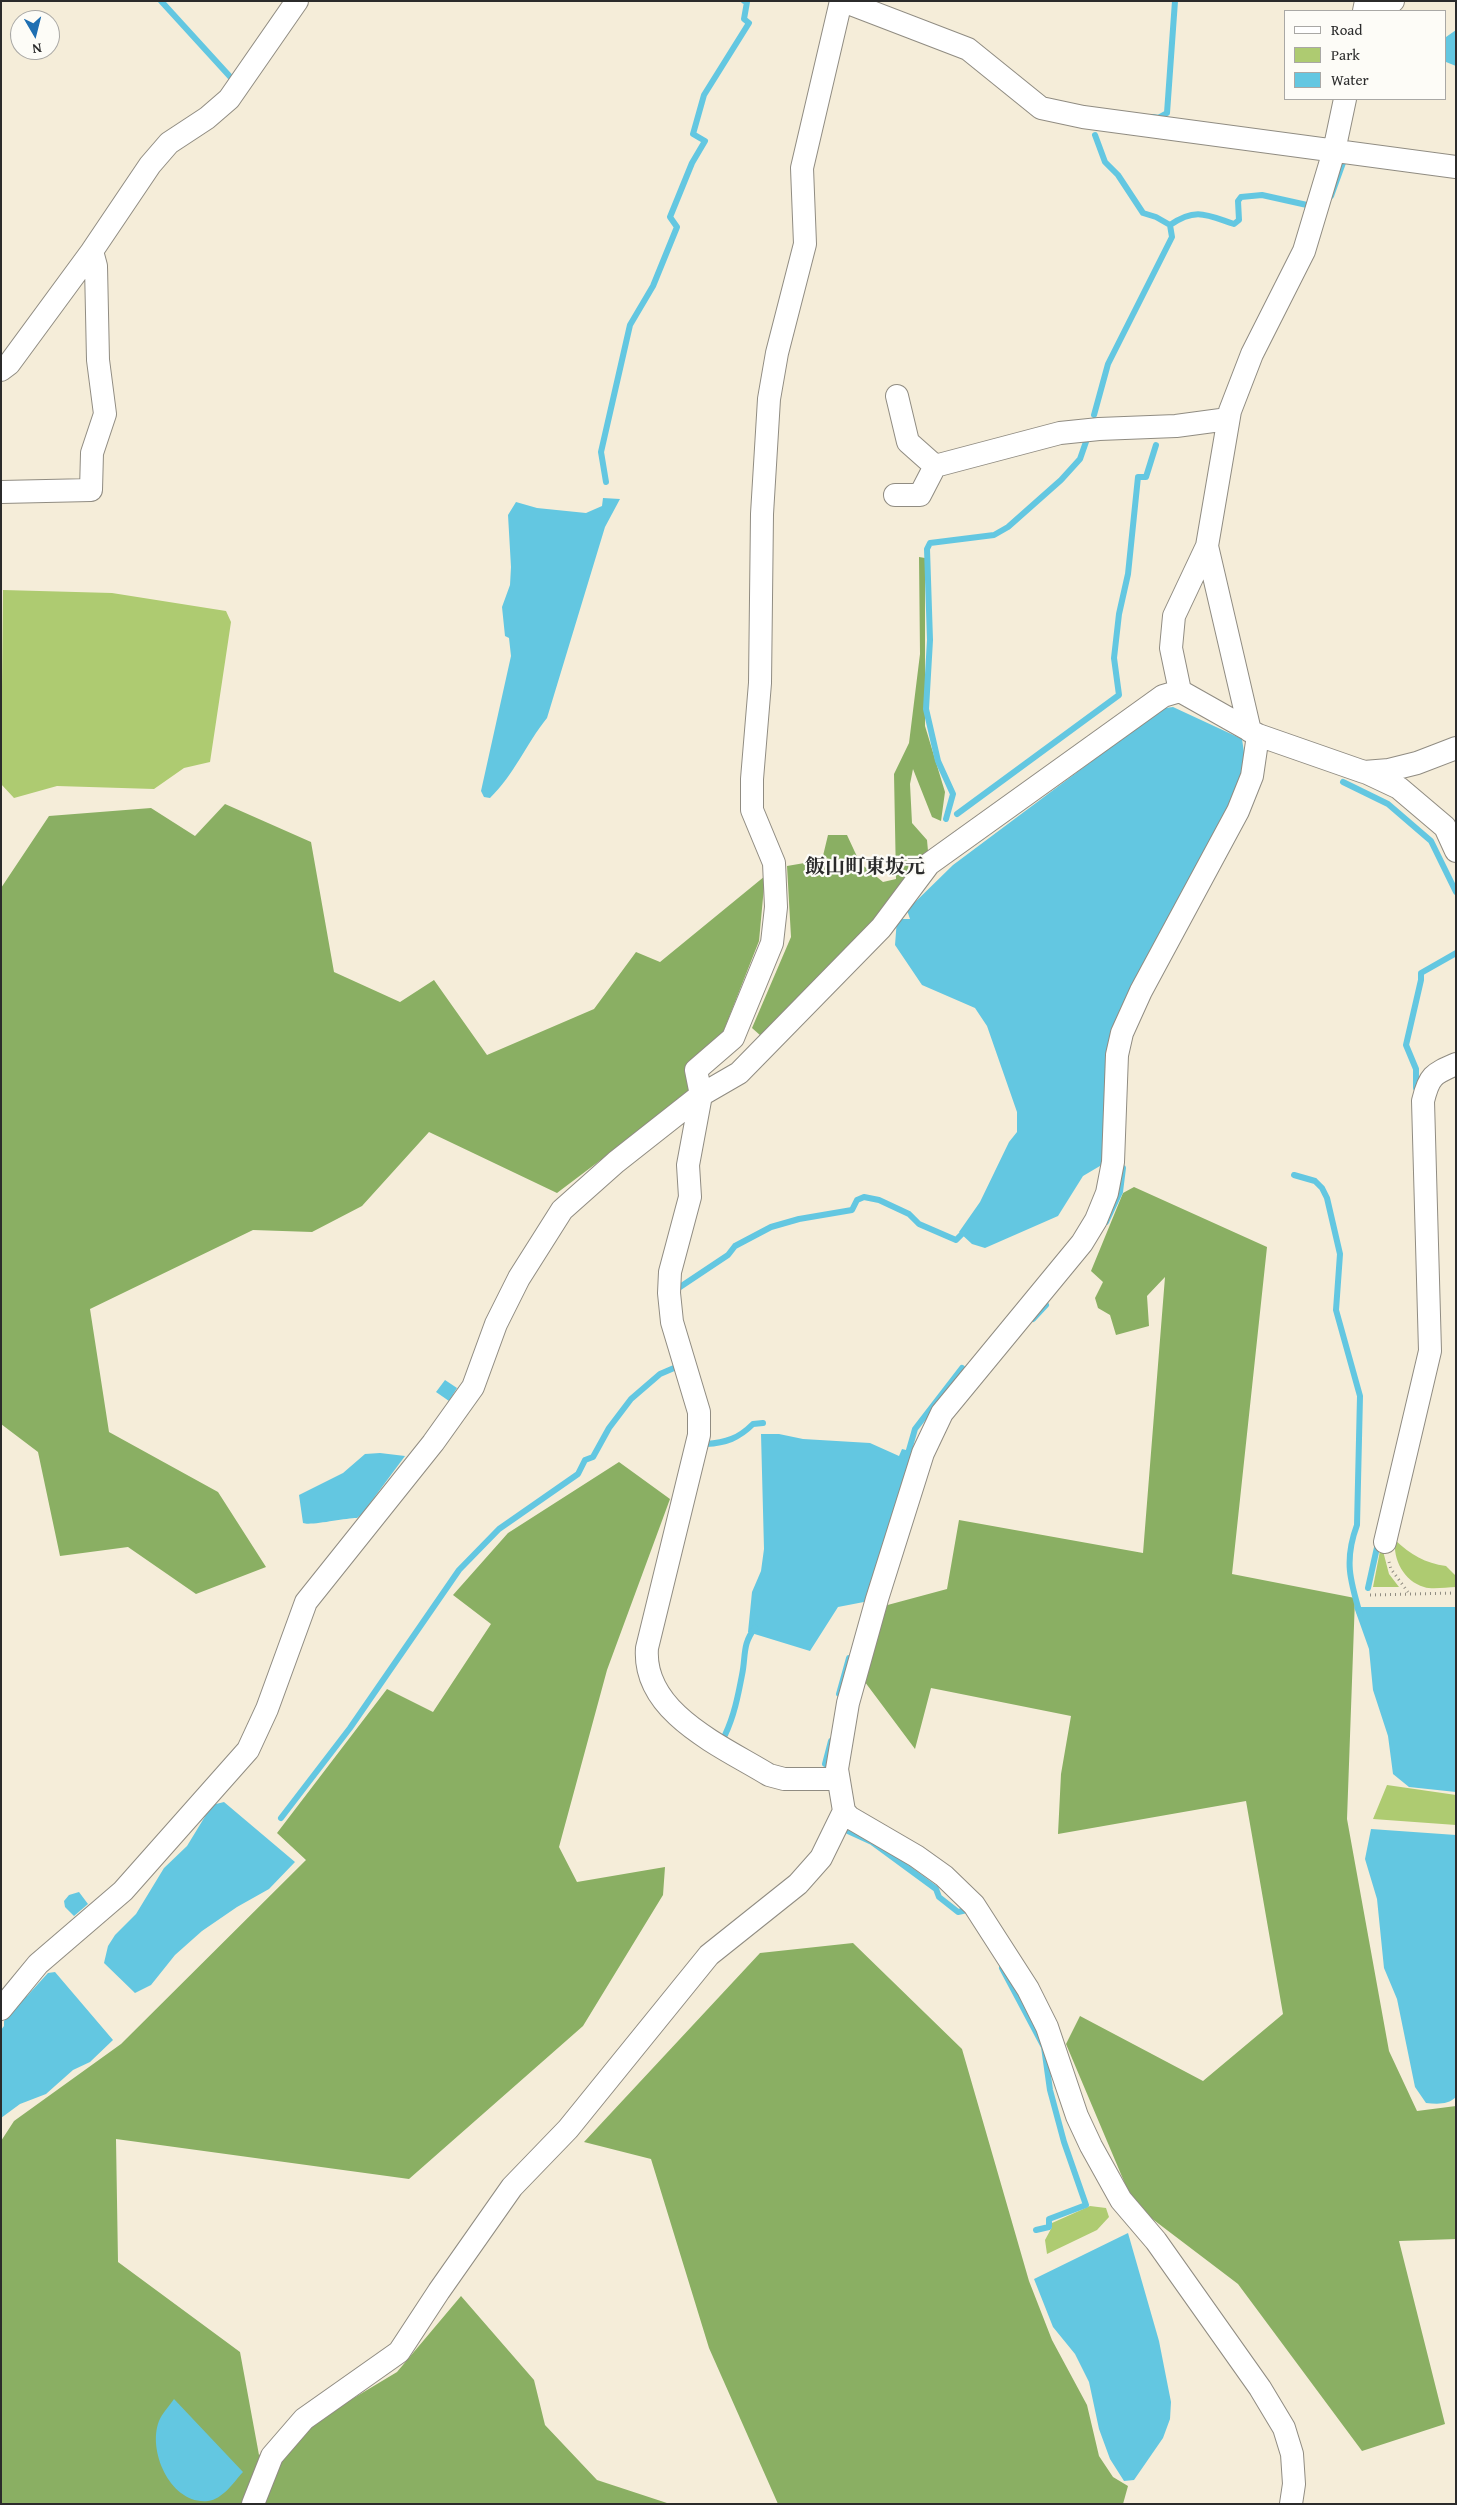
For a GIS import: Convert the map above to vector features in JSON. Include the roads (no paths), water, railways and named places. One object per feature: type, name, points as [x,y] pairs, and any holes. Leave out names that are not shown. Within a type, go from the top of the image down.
[{"type":"street","points":[[1,370],[9,364],[92,251],[150,165],[170,143],[207,118],[229,99],[297,1]]},
{"type":"street","points":[[838,1779],[784,1779],[769,1775],[678,1718],[658,1691],[646,1664],[647,1648],[699,1435],[699,1412],[672,1322],[669,1293],[670,1272],[690,1197],[688,1165],[701,1094],[696,1070],[733,1038],[772,943],[776,907],[774,863],[752,810],[760,683],[762,514],[770,399],[777,353],[805,244],[802,168],[842,1],[968,49],[1041,108],[1083,117],[1456,167]]},
{"type":"street","points":[[1180,691],[1171,648],[1174,616],[1206,546],[1228,419],[1252,354],[1304,251],[1334,151],[1345,100]]},
{"type":"street","points":[[1,492],[91,490],[92,453],[105,414],[98,360],[96,266],[92,251]]},
{"type":"street","points":[[897,396],[908,442],[935,466]]},
{"type":"street","points":[[895,496],[920,495],[935,466],[1060,433],[1099,428],[1176,426],[1228,419]]},
{"type":"street","points":[[1206,546],[1254,733],[1252,776],[1238,811],[1141,991],[1122,1033],[1117,1055],[1113,1162],[1108,1193],[1096,1220],[1082,1243],[942,1413],[923,1453],[877,1599],[848,1703],[837,1769],[844,1811],[850,1818],[916,1856],[944,1876],[974,1905],[1028,1989],[1047,2027],[1077,2116],[1091,2146],[1121,2200],[1162,2250],[1260,2388],[1284,2428],[1292,2454],[1294,2484],[1291,2504]]},
{"type":"street","points":[[1,2009],[38,1964],[122,1891],[248,1750],[267,1709],[306,1602],[433,1442],[473,1388],[496,1324],[519,1278],[562,1210],[616,1162],[701,1094],[739,1073],[880,928],[929,864],[1163,696],[1180,691],[1254,733],[1364,772],[1399,788],[1445,827],[1456,851]]},
{"type":"street","points":[[1364,772],[1389,770],[1417,763],[1456,748]]},
{"type":"street","points":[[1385,1542],[1430,1351],[1423,1101],[1427,1085],[1435,1073],[1456,1064]]},
{"type":"street","points":[[253,2504],[272,2456],[304,2419],[399,2352],[438,2291],[512,2187],[568,2129],[709,1955],[798,1884],[821,1858],[844,1811]]},
{"type":"water","points":[[1456,30],[1456,66],[1447,62],[1447,36]]},
{"type":"water","points":[[603,498],[620,499],[605,527],[547,718],[506,779],[490,798],[484,797],[481,791],[511,656],[509,638],[505,636],[502,607],[510,585],[511,567],[508,515],[516,502],[537,508],[586,513],[602,506]]},
{"type":"water","points":[[1173,707],[1242,739],[1245,759],[1240,783],[1133,989],[1105,1163],[1083,1176],[1058,1216],[985,1248],[972,1244],[959,1232],[980,1202],[1009,1142],[1017,1132],[1017,1112],[987,1026],[975,1008],[922,985],[895,945],[897,919],[910,919],[907,910],[953,865],[1155,714],[1165,708]]},
{"type":"water","points":[[445,1380],[457,1388],[449,1401],[436,1392]]},
{"type":"water","points":[[761,1434],[779,1434],[803,1439],[870,1443],[899,1456],[902,1449],[914,1452],[869,1601],[838,1607],[810,1651],[748,1632],[752,1592],[761,1571],[764,1549]]},
{"type":"water","points":[[380,1453],[405,1456],[362,1514],[357,1518],[303,1523],[299,1495],[343,1473],[365,1454]]},
{"type":"water","points":[[1354,1607],[1456,1607],[1456,1792],[1409,1787],[1393,1774],[1388,1736],[1373,1690],[1369,1649]]},
{"type":"water","points":[[224,1802],[295,1862],[269,1889],[237,1907],[202,1931],[175,1955],[151,1985],[135,1993],[104,1963],[108,1946],[115,1935],[136,1914],[164,1868],[187,1846],[212,1805]]},
{"type":"water","points":[[1371,1829],[1456,1835],[1456,2097],[1446,2103],[1426,2103],[1415,2087],[1397,1999],[1384,1968],[1377,1899],[1365,1859]]},
{"type":"water","points":[[79,1892],[88,1904],[74,1916],[65,1907],[64,1901],[69,1895]]},
{"type":"water","points":[[55,1972],[113,2040],[90,2062],[73,2070],[46,2094],[20,2104],[1,2118],[1,2030],[4,2026],[4,2021],[21,1997],[27,1996],[48,1973]]},
{"type":"water","points":[[1128,2233],[1159,2341],[1171,2402],[1170,2419],[1163,2438],[1134,2480],[1124,2481],[1110,2459],[1099,2429],[1089,2382],[1075,2354],[1053,2327],[1034,2279]]},
{"type":"water","points":[[174,2399],[243,2472],[227,2490],[213,2500],[195,2500],[183,2494],[165,2474],[159,2461],[156,2433],[159,2421]]},
{"type":"waterway","points":[[161,1],[234,81],[236,79]]},
{"type":"waterway","points":[[606,482],[601,452],[630,325],[653,286],[677,227],[670,217],[692,163],[705,141],[693,134],[704,95],[749,23],[744,19],[747,2],[744,1]]},
{"type":"waterway","points":[[1153,117],[1158,118],[1167,113],[1175,1]]},
{"type":"waterway","points":[[1094,415],[1108,364],[1172,237],[1170,225],[1156,217],[1143,213],[1118,175],[1105,162],[1095,135]]},
{"type":"waterway","points":[[1331,196],[1344,160],[1347,160]]},
{"type":"waterway","points":[[1170,225],[1179,219],[1195,214],[1202,214],[1234,224],[1239,220],[1238,201],[1241,197],[1262,195],[1307,205]]},
{"type":"waterway","points":[[946,819],[953,794],[938,761],[926,709],[930,640],[927,549],[930,543],[994,535],[1008,527],[1061,480],[1080,459],[1088,436]]},
{"type":"waterway","points":[[957,814],[1119,695],[1114,658],[1119,614],[1128,574],[1138,477],[1146,477],[1156,445]]},
{"type":"waterway","points":[[1343,782],[1388,804],[1431,841],[1456,892]]},
{"type":"waterway","points":[[1416,1088],[1416,1069],[1406,1045],[1421,973],[1456,953]]},
{"type":"waterway","points":[[1106,1222],[1120,1192],[1123,1168]]},
{"type":"waterway","points":[[1294,1175],[1315,1181],[1322,1188],[1327,1198],[1340,1254],[1336,1310],[1360,1396],[1357,1525],[1353,1537],[1350,1560],[1353,1591],[1360,1614]]},
{"type":"waterway","points":[[678,1293],[677,1289],[728,1255],[735,1246],[771,1227],[799,1219],[852,1210],[857,1200],[864,1197],[879,1200],[909,1214],[919,1224],[956,1240],[966,1230]]},
{"type":"waterway","points":[[1033,1319],[1046,1305]]},
{"type":"waterway","points":[[281,1818],[350,1728],[459,1570],[499,1529],[578,1474],[585,1460],[593,1457],[609,1428],[631,1399],[660,1374],[674,1368]]},
{"type":"waterway","points":[[907,1457],[915,1429],[962,1368]]},
{"type":"waterway","points":[[707,1439],[706,1444],[726,1441],[743,1433],[753,1424],[763,1423]]},
{"type":"waterway","points":[[1368,1588],[1378,1543]]},
{"type":"waterway","points":[[725,1735],[737,1698],[746,1645],[755,1628]]},
{"type":"waterway","points":[[839,1694],[849,1658]]},
{"type":"waterway","points":[[825,1764],[831,1741]]},
{"type":"waterway","points":[[848,1831],[872,1842],[936,1889],[939,1897],[958,1912],[967,1910],[969,1912]]},
{"type":"waterway","points":[[1002,1968],[1044,2047],[1050,2090],[1064,2142],[1086,2205],[1049,2219],[1049,2227],[1036,2230]]},
{"type":"district","name":"飯山町東坂元","points":[[865,868]]}]
